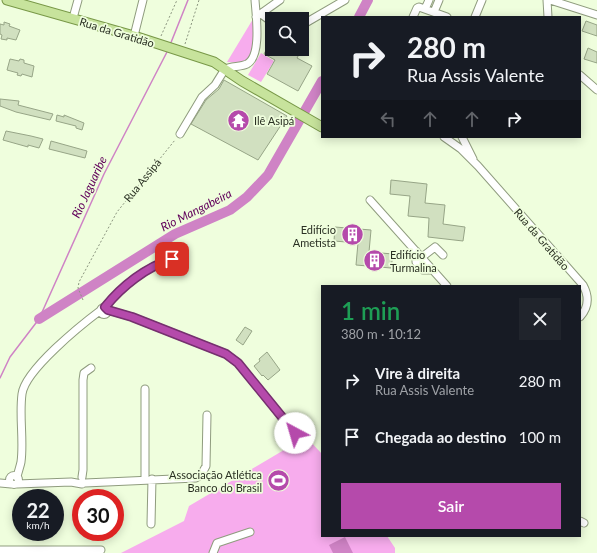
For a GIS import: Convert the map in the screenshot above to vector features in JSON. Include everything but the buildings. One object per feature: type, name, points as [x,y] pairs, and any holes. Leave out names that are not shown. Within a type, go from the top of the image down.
[{"type":"main road","name":"Rua da Gratidão","points":[[10,0],[159,44],[184,48],[230,68],[242,81],[321,126]]},
{"type":"street","points":[[72,18],[78,0]]},
{"type":"street","points":[[134,36],[144,0]]},
{"type":"street","points":[[180,134],[202,97],[230,68],[248,63],[254,56],[258,16],[255,0]]},
{"type":"street","points":[[258,16],[280,0]]},
{"type":"street","points":[[309,21],[345,0]]},
{"type":"street","points":[[425,9],[429,0]]},
{"type":"street","points":[[434,12],[439,0]]},
{"type":"street","points":[[475,16],[482,0]]},
{"type":"street","points":[[548,16],[549,0],[597,15]]},
{"type":"street","points":[[414,16],[418,7],[444,16]]},
{"type":"street","points":[[258,16],[265,19]]},
{"type":"street","points":[[581,76],[597,90]]},
{"type":"street","name":"Rua da Gratidão","points":[[445,138],[478,166],[583,285],[586,290],[588,300],[585,310],[581,316]]},
{"type":"street","name":"Rua da Gratidão","points":[[463,138],[478,166]]},
{"type":"street","points":[[370,200],[446,285]]},
{"type":"street","points":[[422,257],[435,247],[443,255]]},
{"type":"street","points":[[416,251],[416,262],[423,270],[433,270]]},
{"type":"street","points":[[105,311],[113,297],[131,281],[172,259]]},
{"type":"street","points":[[14,480],[19,468],[21,456],[22,395],[25,384],[33,373],[63,342],[92,316],[105,311],[121,314],[210,347],[232,358],[295,433]]},
{"type":"street","points":[[84,480],[83,380],[84,373],[91,368]]},
{"type":"street","points":[[145,389],[151,524]]},
{"type":"street","points":[[0,482],[14,480],[29,482],[71,482],[84,480],[97,482],[148,479],[191,479],[201,474],[206,466],[206,415]]},
{"type":"street","points":[[212,553],[217,543],[250,532]]},
{"type":"street","points":[[0,550],[102,550]]},
{"type":"path","points":[[159,44],[177,0]]},
{"type":"path","points":[[184,48],[199,0]]},
{"type":"path","name":"Rua Assipá","points":[[82,299],[79,290],[79,282],[117,212],[180,134]]},
{"type":"shaded area","points":[[253,19],[254,44],[250,58],[239,63],[227,62]]},
{"type":"shaded area","points":[[261,53],[274,61],[261,82],[248,75]]},
{"type":"shaded area","name":"Associação Atlética Banco do Brasil","points":[[308,439],[321,453],[321,537],[388,537],[395,548],[395,553],[121,553],[184,521],[189,506],[284,450]]},
{"type":"shaded area","points":[[345,537],[353,553],[333,553],[329,545]]},
{"type":"waterway","name":"Rio Jaguaribe","points":[[170,45],[188,0]]},
{"type":"waterway","name":"Rio Mangabeira","points":[[360,16],[368,0]]},
{"type":"waterway","name":"Rio Jaguaribe","points":[[0,378],[10,357],[39,319],[104,174],[168,50]]},
{"type":"waterway","name":"Rio Mangabeira","points":[[39,319],[175,234],[230,210],[247,197],[268,175],[321,83]]},
{"type":"place","name":"Ilê Asipá","points":[[239,120]]},
{"type":"place","name":"Edifício Ametista","points":[[352,235]]},
{"type":"place","name":"Edifício Turmalina","points":[[374,260]]},
{"type":"place","name":"Associação Atlética Banco do Brasil","points":[[278,480]]},
{"type":"route","points":[[172,259],[131,281],[113,297],[105,307],[108,310],[132,317],[226,354],[238,363],[295,433]]}]
